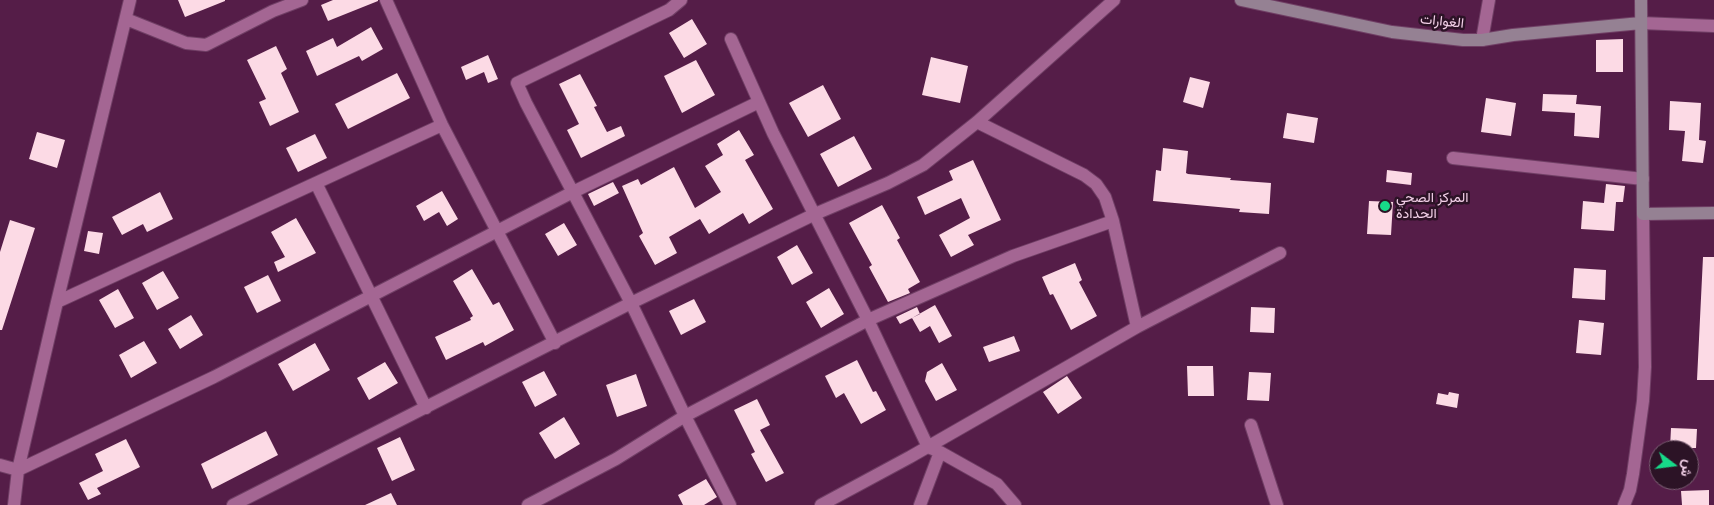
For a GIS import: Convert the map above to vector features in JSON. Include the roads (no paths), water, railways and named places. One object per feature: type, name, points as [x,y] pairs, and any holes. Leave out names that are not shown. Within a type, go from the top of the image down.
[{"type":"street","points":[[14,505],[18,470],[130,0]]},
{"type":"street","points":[[126,19],[186,43],[206,45],[273,10],[302,0]]},
{"type":"street","points":[[386,0],[442,125],[555,343]]},
{"type":"street","points":[[681,0],[669,10],[517,83],[631,304],[730,505]]},
{"type":"street","points":[[233,505],[631,304],[815,214],[888,183],[923,165],[977,122],[1114,0]]},
{"type":"street","name":"الغوارات","points":[[1241,0],[1262,2],[1392,32],[1464,40],[1482,40],[1513,35],[1641,23]]},
{"type":"street","points":[[1482,40],[1489,0]]},
{"type":"street","points":[[1624,505],[1630,490],[1637,454],[1645,367],[1641,0]]},
{"type":"street","points":[[1641,23],[1714,26]]},
{"type":"street","points":[[731,39],[773,133],[934,449],[997,484],[1015,505]]},
{"type":"street","points":[[0,466],[18,470],[214,377],[573,192],[759,102]]},
{"type":"street","points":[[977,122],[1084,175],[1096,184],[1105,197],[1113,221],[1137,326]]},
{"type":"street","points":[[57,302],[442,125]]},
{"type":"street","points":[[1453,158],[1642,179]]},
{"type":"street","points":[[316,184],[426,408]]},
{"type":"street","points":[[1643,214],[1714,213]]},
{"type":"street","points":[[528,505],[616,459],[685,416],[868,320],[1013,256],[1113,221]]},
{"type":"street","points":[[821,505],[934,449],[1137,326],[1280,253]]},
{"type":"street","points":[[1251,425],[1277,505]]},
{"type":"street","points":[[920,505],[934,449]]},
{"type":"street","points":[[1630,490],[1633,505]]},
{"type":"place","name":"المركز الصحي الحدادة","points":[[1385,206]]}]
